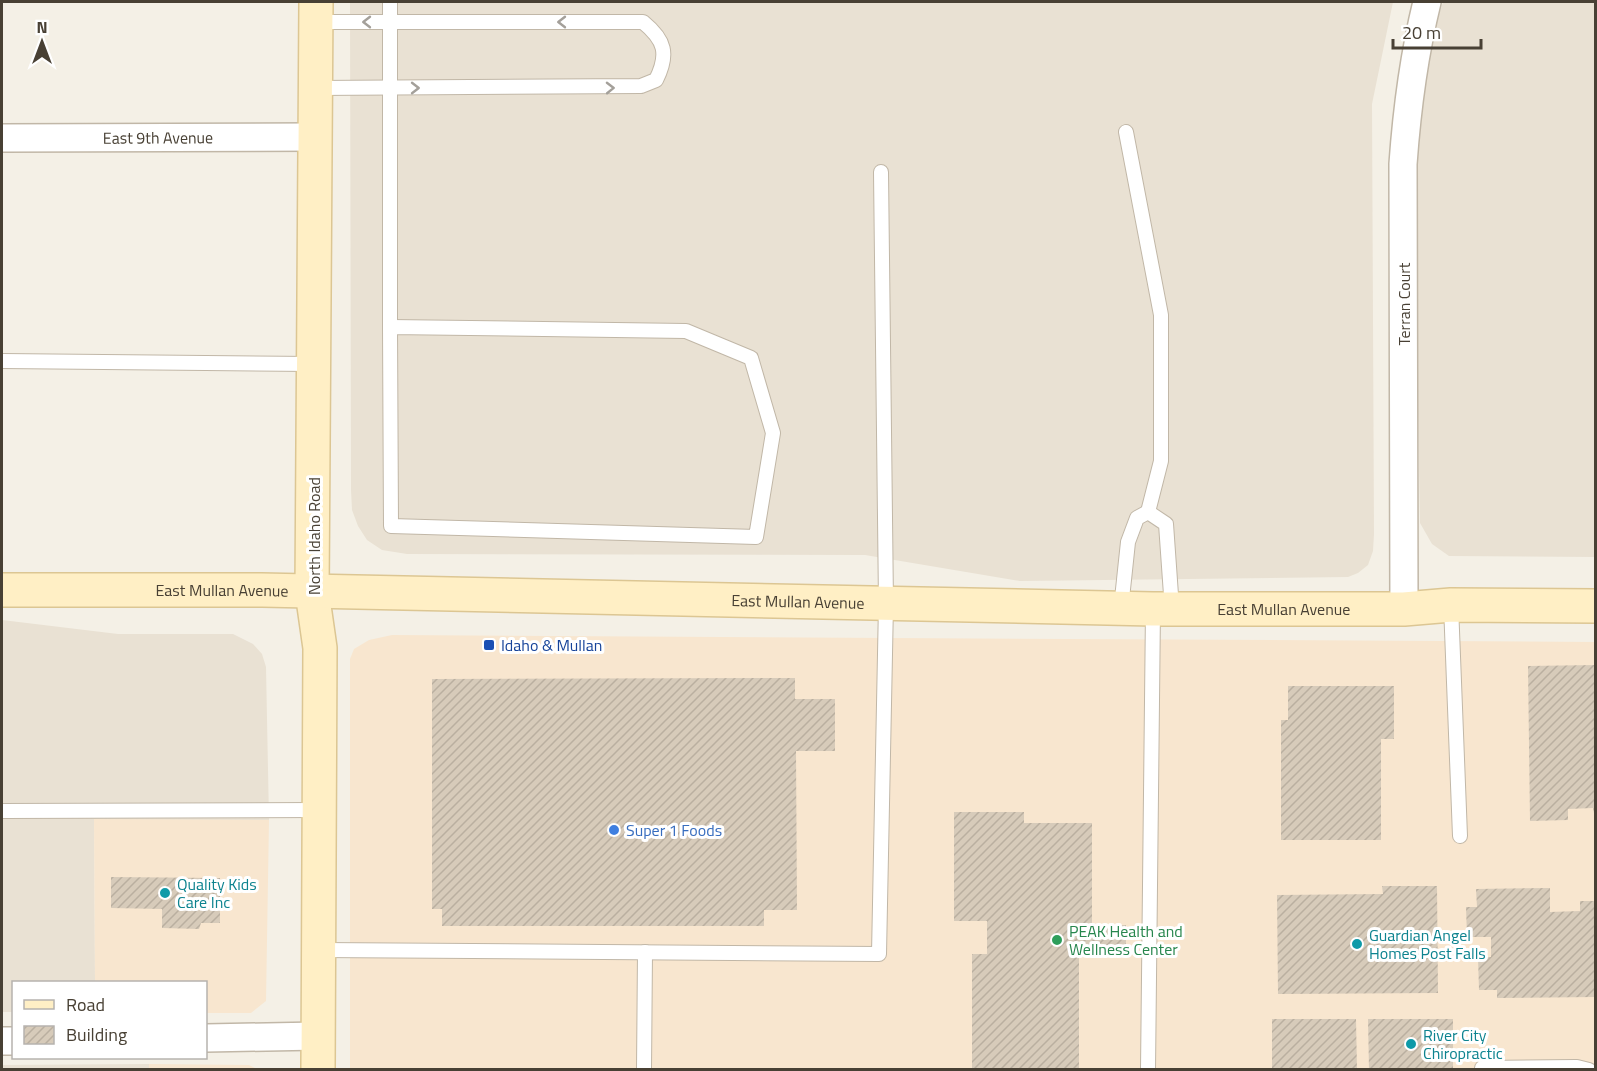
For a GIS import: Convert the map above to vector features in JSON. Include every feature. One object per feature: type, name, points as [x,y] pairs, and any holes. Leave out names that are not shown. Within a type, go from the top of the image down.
[{"type":"main road","name":"North Idaho Road","points":[[316,12],[312,592],[320,648],[318,1070]]},
{"type":"main road","name":"East Mullan Avenue","points":[[2,590],[312,592],[1149,609],[1404,609],[1451,605],[1596,606]]},
{"type":"street","name":"Terran Court","points":[[1404,609],[1403,164],[1410,93],[1427,2]]},
{"type":"street","name":"East 9th Avenue","points":[[2,138],[315,137]]},
{"type":"street","points":[[207,1038],[318,1036]]},
{"type":"lane","points":[[390,2],[390,327],[391,526],[756,537],[773,433],[751,358],[686,331],[390,327]]},
{"type":"lane","points":[[315,88],[641,86],[656,80],[662,67],[664,53],[658,34],[643,22],[390,22],[316,12]]},
{"type":"lane","points":[[1126,132],[1161,315],[1161,461],[1148,512],[1137,518],[1128,542],[1149,609]]},
{"type":"lane","points":[[318,950],[879,954],[886,604],[881,172]]},
{"type":"lane","points":[[2,361],[312,364]]},
{"type":"lane","points":[[1148,512],[1166,524],[1149,609],[1148,1070]]},
{"type":"lane","points":[[1451,605],[1460,836]]},
{"type":"lane","points":[[2,811],[319,810]]},
{"type":"lane","points":[[644,1070],[645,952]]},
{"type":"lane","points":[[1482,1068],[1577,1067],[1589,1070]]},
{"type":"shaded area","points":[[350,2],[1393,2],[1372,104],[1374,534],[1373,551],[1368,565],[1348,577],[1020,581],[865,555],[407,554],[382,550],[367,540],[352,510]]},
{"type":"shaded area","points":[[1443,2],[1595,2],[1595,557],[1449,556],[1432,544],[1420,523],[1414,193],[1422,87],[1431,40]]},
{"type":"shaded area","points":[[2,620],[118,634],[233,634],[253,644],[262,654],[266,667],[269,820],[94,820],[95,981],[12,981],[12,1012],[2,1012]]},
{"type":"shaded area","points":[[392,635],[1595,642],[1595,1069],[350,1070],[350,659],[354,649],[369,640]]},
{"type":"shaded area","points":[[94,819],[269,820],[266,1001],[251,1013],[207,1013],[207,981],[95,981]]},
{"type":"shaded area","points":[[149,1064],[149,1069],[2,1070],[2,1065]]},
{"type":"shaded area","points":[[149,1064],[249,1065],[257,1069],[149,1069]]},
{"type":"building","points":[[1596,665],[1596,824],[1593,808],[1568,809],[1568,820],[1530,821],[1528,666]]},
{"type":"building","name":"Super 1 Foods","points":[[795,678],[795,699],[835,699],[835,751],[796,751],[797,910],[764,910],[764,926],[442,926],[442,909],[432,909],[432,679]]},
{"type":"building","points":[[1288,686],[1394,686],[1394,739],[1381,739],[1381,840],[1281,840],[1281,720],[1288,720]]},
{"type":"building","name":"PEAK Health and Wellness Center","points":[[954,812],[1024,812],[1024,823],[1092,823],[1092,925],[1126,925],[1126,957],[1079,957],[1079,1070],[972,1070],[972,954],[987,954],[987,921],[954,921]]},
{"type":"building","name":"Quality Kids Care Inc","points":[[111,877],[220,878],[220,923],[201,923],[199,929],[162,928],[162,909],[111,908]]},
{"type":"building","name":"Guardian Angel Homes Post Falls","points":[[1382,886],[1437,886],[1438,993],[1278,994],[1277,895],[1383,894]]},
{"type":"building","name":"Guardian Angel Homes Post Falls","points":[[1550,888],[1550,912],[1580,911],[1580,901],[1596,901],[1596,997],[1497,998],[1497,990],[1479,990],[1478,957],[1491,957],[1491,937],[1467,937],[1466,907],[1477,907],[1476,889]]},
{"type":"building","points":[[1272,1019],[1356,1019],[1357,1070],[1272,1070]]},
{"type":"building","name":"River City Chiropractic","points":[[1368,1019],[1453,1019],[1453,1070],[1369,1070]]},
{"type":"place","name":"Idaho & Mullan","points":[[489,645]]},
{"type":"place","name":"Super 1 Foods","points":[[614,830]]},
{"type":"place","name":"Quality Kids Care Inc","points":[[165,893]]},
{"type":"place","name":"PEAK Health and Wellness Center","points":[[1057,940]]},
{"type":"place","name":"Guardian Angel Homes Post Falls","points":[[1357,944]]},
{"type":"place","name":"River City Chiropractic","points":[[1411,1044]]}]
